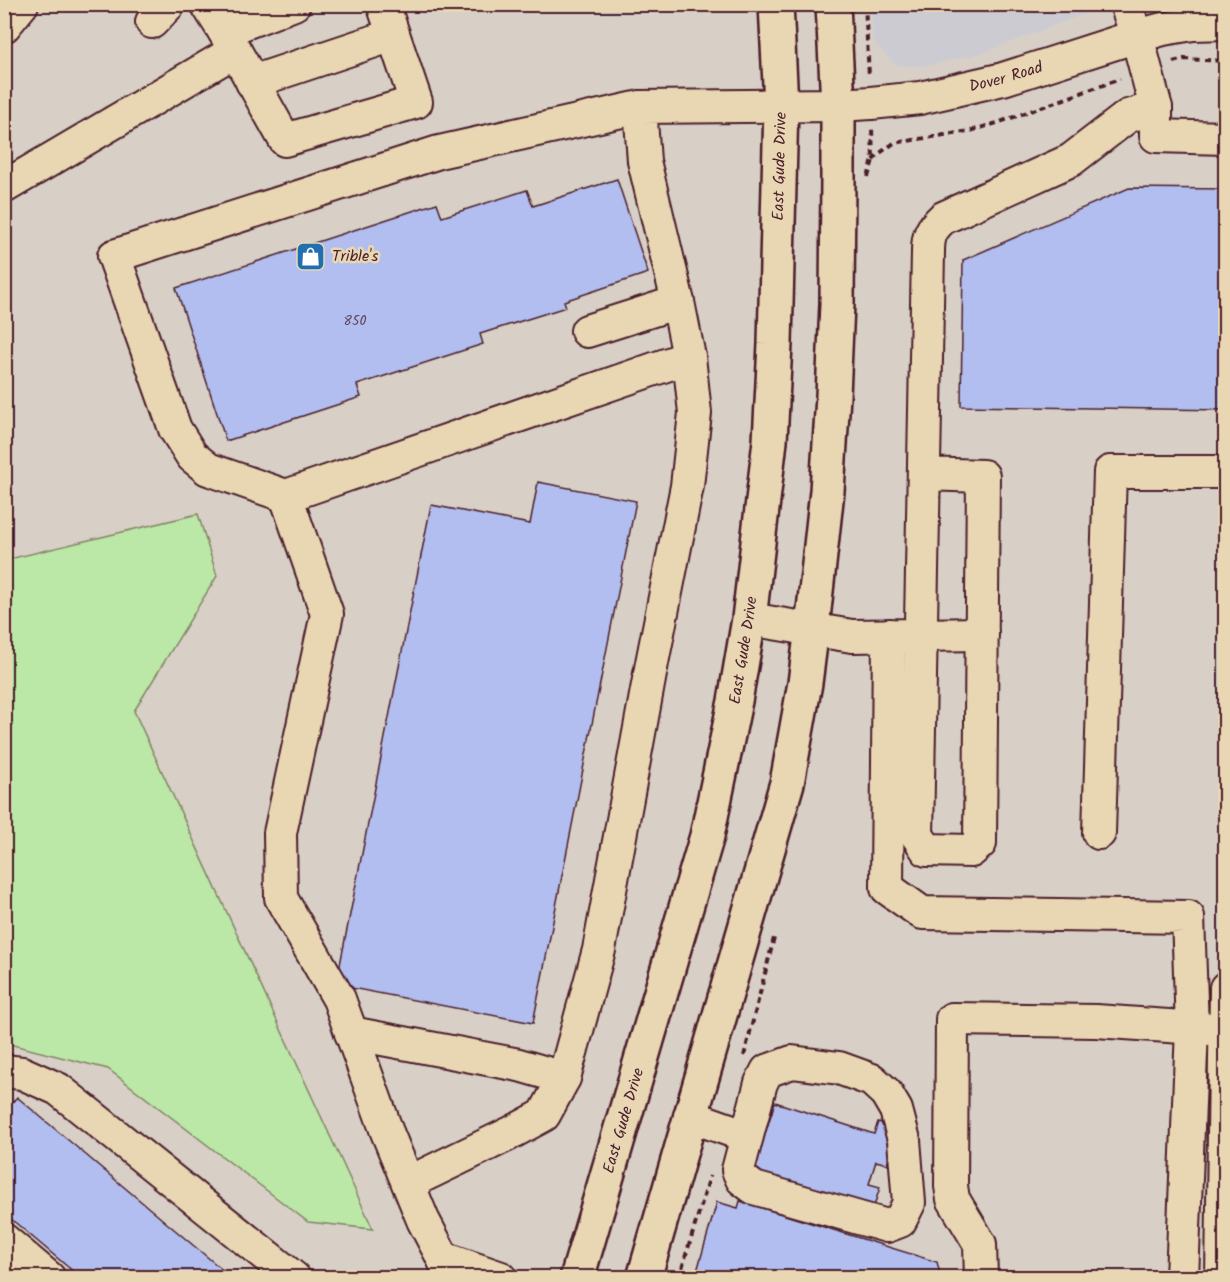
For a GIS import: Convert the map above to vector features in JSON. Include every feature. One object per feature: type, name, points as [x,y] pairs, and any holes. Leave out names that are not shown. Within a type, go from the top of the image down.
[{"type":"main road","name":"East Gude Drive","points":[[577,1278],[706,836],[735,701],[749,619],[770,441],[775,344],[781,105],[776,4]]},
{"type":"main road","points":[[644,1278],[788,783],[812,628],[827,491],[837,304],[838,105],[833,4]]},
{"type":"street","points":[[4,26],[22,4]]},
{"type":"street","points":[[207,4],[285,140],[416,102],[383,4]]},
{"type":"street","points":[[4,187],[229,41],[294,4]]},
{"type":"street","points":[[1126,4],[1156,108],[1156,136],[1226,138]]},
{"type":"street","name":"Dover Road","points":[[286,496],[208,469],[192,456],[175,429],[114,256],[439,152],[640,107],[871,104],[920,98],[1003,79],[1164,29],[1193,24],[1226,23]]},
{"type":"street","points":[[252,82],[393,35]]},
{"type":"street","points":[[408,1183],[544,1115],[564,1078],[599,950],[687,486],[695,413],[689,357],[678,302],[644,161],[640,107]]},
{"type":"street","points":[[924,474],[983,476],[980,843],[971,851],[927,850],[917,835],[928,239],[933,227],[943,218],[1071,160],[1128,116],[1156,108]]},
{"type":"street","points":[[587,331],[678,302]]},
{"type":"street","points":[[501,1278],[447,1268],[423,1220],[387,1132],[339,999],[281,898],[280,833],[327,614],[286,496],[689,357]]},
{"type":"street","points":[[1099,832],[1110,472],[1226,472]]},
{"type":"street","points":[[749,619],[852,636],[982,634]]},
{"type":"street","points":[[889,635],[887,888],[922,913],[1188,917],[1192,1028],[1182,1278]]},
{"type":"street","points":[[1222,1278],[1226,988]]},
{"type":"street","points":[[981,1278],[980,1244],[953,1199],[951,1186],[952,1020],[1096,1021],[1225,1030]]},
{"type":"street","points":[[351,1034],[519,1065],[564,1078]]},
{"type":"street","points":[[792,1062],[839,1068],[872,1080],[886,1094],[896,1110],[904,1140],[909,1203],[900,1221],[887,1227],[754,1188],[742,1179],[738,1170],[747,1136],[761,1083],[767,1071],[792,1062]]},
{"type":"street","points":[[4,1071],[22,1073],[58,1089],[294,1278]]},
{"type":"street","points":[[690,1116],[747,1136]]},
{"type":"street","points":[[4,1240],[49,1278]]},
{"type":"path","points":[[873,160],[894,143],[997,123],[1145,70],[1184,59],[1226,61]]},
{"type":"shaded area","points":[[871,4],[1108,5],[983,53],[940,63],[908,66],[894,64],[873,41]]},
{"type":"green space","points":[[198,514],[217,576],[134,711],[373,1229],[308,1222],[108,1069],[5,1043],[5,560]]},
{"type":"building","points":[[617,179],[648,273],[564,301],[566,307],[480,334],[483,344],[357,385],[361,397],[226,441],[176,288],[437,203],[442,217],[527,190],[533,206]]},
{"type":"building","points":[[1129,188],[1226,189],[1226,410],[961,406],[963,260]]},
{"type":"building","points":[[538,482],[636,501],[533,1023],[336,985],[431,505],[530,524]]},
{"type":"building","points":[[17,1097],[225,1272],[220,1278],[81,1278],[4,1213],[4,1112]]},
{"type":"building","points":[[775,1102],[874,1134],[878,1122],[898,1128],[887,1164],[876,1161],[869,1184],[880,1187],[872,1213],[752,1176]]},
{"type":"building","points":[[740,1201],[937,1262],[941,1278],[695,1278],[717,1202],[738,1208]]},
{"type":"place","name":"Trible's","points":[[311,256]]}]
